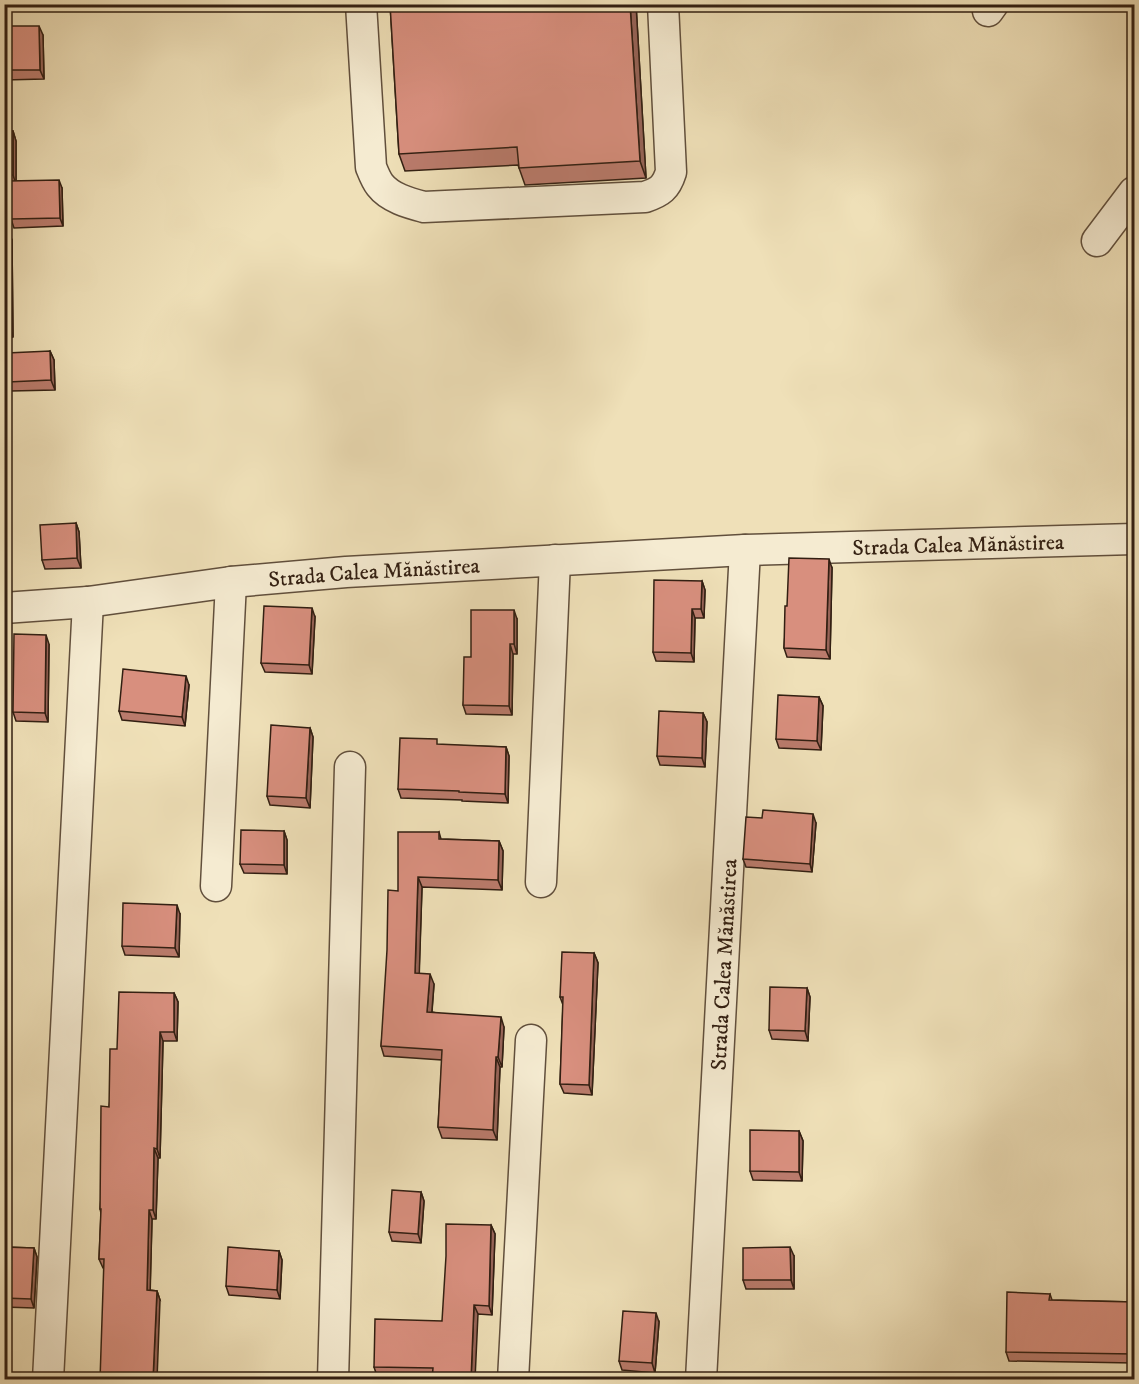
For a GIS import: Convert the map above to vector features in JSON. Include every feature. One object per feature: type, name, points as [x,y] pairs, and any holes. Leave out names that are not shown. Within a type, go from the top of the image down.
[{"type":"street","points":[[361,4],[371,167],[380,185],[390,194],[407,203],[424,207],[645,197],[656,193],[667,184],[671,172],[663,4]]},
{"type":"street","points":[[1097,241],[1134,192]]},
{"type":"street","name":"Strada Calea Mănăstirea","points":[[4,608],[88,602],[231,582],[346,572],[745,550],[1134,539]]},
{"type":"street","name":"Strada Calea Mănăstirea","points":[[701,1380],[745,550]]},
{"type":"street","points":[[541,882],[555,560]]},
{"type":"street","points":[[216,886],[231,582]]},
{"type":"street","points":[[48,1380],[88,602]]},
{"type":"street","points":[[333,1380],[350,767]]},
{"type":"street","points":[[513,1380],[531,1040]]},
{"type":"building","points":[[390,4],[630,4],[640,161],[519,168],[517,147],[399,154]]},
{"type":"building","points":[[4,26],[39,26],[40,70],[4,70]]},
{"type":"building","points":[[4,131],[13,131],[13,175],[4,175]]},
{"type":"building","points":[[59,180],[60,218],[11,219],[9,181]]},
{"type":"building","points":[[4,231],[8,231],[10,328],[4,328]]},
{"type":"building","points":[[50,351],[51,380],[8,382],[7,353]]},
{"type":"building","points":[[76,523],[77,558],[42,560],[40,525]]},
{"type":"building","points":[[789,558],[829,559],[826,650],[784,648]]},
{"type":"building","points":[[654,580],[702,581],[701,609],[692,609],[691,653],[653,652]]},
{"type":"building","points":[[264,606],[312,608],[309,665],[261,663]]},
{"type":"building","points":[[471,610],[514,610],[514,644],[510,644],[509,706],[463,705],[464,657],[471,657]]},
{"type":"building","points":[[14,634],[46,635],[45,713],[13,712]]},
{"type":"building","points":[[123,669],[186,676],[182,717],[119,711]]},
{"type":"building","points":[[778,695],[819,697],[817,741],[776,739]]},
{"type":"building","points":[[659,711],[703,713],[702,758],[657,756]]},
{"type":"building","points":[[271,725],[310,728],[306,798],[267,796]]},
{"type":"building","points":[[400,738],[437,739],[437,744],[506,747],[505,794],[398,789]]},
{"type":"building","points":[[763,810],[813,814],[810,864],[743,859],[746,817],[762,818]]},
{"type":"building","points":[[241,830],[284,831],[284,865],[240,864]]},
{"type":"building","points":[[398,832],[439,832],[439,839],[499,841],[498,880],[418,877],[415,973],[430,974],[427,1012],[501,1017],[498,1057],[496,1057],[493,1130],[438,1127],[442,1050],[381,1046],[388,890],[398,891]]},
{"type":"building","points":[[123,903],[177,905],[175,948],[122,946]]},
{"type":"building","points":[[562,952],[594,953],[589,1085],[560,1084]]},
{"type":"building","points":[[770,987],[807,988],[805,1031],[769,1030]]},
{"type":"building","points":[[119,992],[174,993],[174,1032],[160,1032],[157,1149],[154,1148],[153,1210],[149,1210],[147,1290],[157,1291],[153,1380],[100,1380],[104,1259],[99,1259],[101,1106],[109,1107],[110,1049],[117,1049]]},
{"type":"building","points":[[750,1130],[799,1131],[799,1172],[750,1171]]},
{"type":"building","points":[[392,1190],[421,1192],[418,1234],[389,1232]]},
{"type":"building","points":[[446,1224],[491,1225],[489,1306],[474,1305],[471,1380],[432,1380],[433,1368],[374,1367],[375,1319],[442,1321]]},
{"type":"building","points":[[4,1247],[34,1248],[31,1299],[4,1298]]},
{"type":"building","points":[[228,1247],[279,1251],[277,1290],[226,1286]]},
{"type":"building","points":[[790,1247],[791,1280],[743,1280],[743,1248]]},
{"type":"building","points":[[1007,1292],[1050,1294],[1049,1300],[1134,1302],[1134,1354],[1006,1352]]},
{"type":"building","points":[[623,1311],[656,1313],[652,1363],[619,1361]]}]
